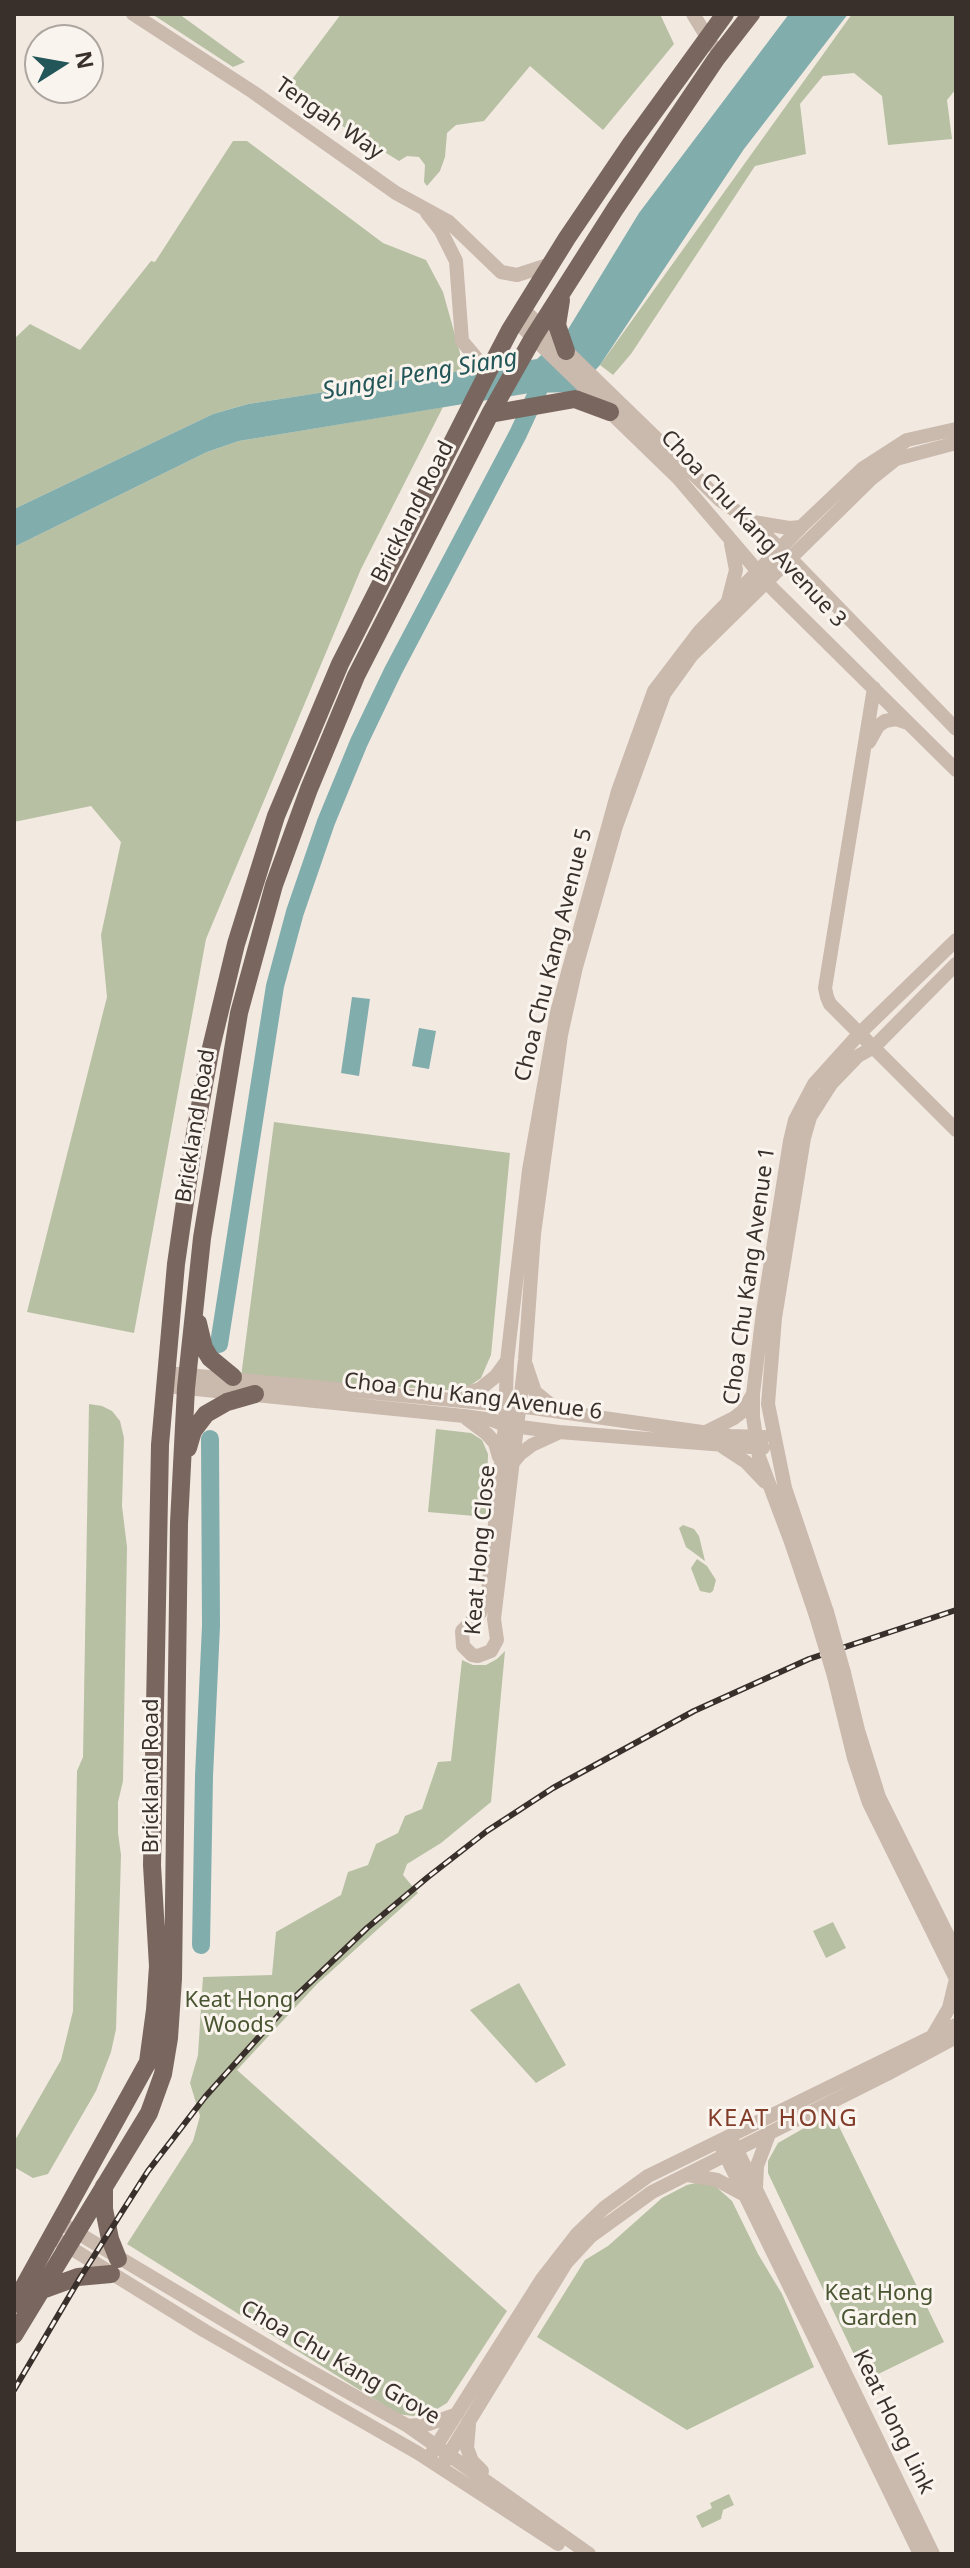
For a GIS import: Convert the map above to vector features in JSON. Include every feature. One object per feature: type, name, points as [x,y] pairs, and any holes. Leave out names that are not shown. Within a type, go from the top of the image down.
[{"type":"main road","name":"Brickland Road","points":[[14,2335],[42,2290],[64,2234],[148,2062],[158,1966],[153,1840],[160,1445],[176,1264],[195,1133],[210,1052],[240,930],[276,816],[340,664],[487,374],[551,264],[630,145],[725,14]]},
{"type":"main road","name":"Brickland Road","points":[[14,2304],[104,2183],[149,2113],[163,2074],[169,2038],[173,1964],[181,1478],[186,1381],[202,1238],[239,1013],[274,885],[309,789],[356,676],[488,418],[521,360],[550,339],[563,290],[718,56],[751,14]]},
{"type":"main road","points":[[488,418],[575,399],[610,412]]},
{"type":"main road","points":[[195,1309],[204,1348],[219,1368],[233,1377]]},
{"type":"main road","points":[[181,1478],[193,1431],[201,1419],[227,1402],[255,1394]]},
{"type":"main road","points":[[42,2290],[115,2266],[104,2209],[104,2183]]},
{"type":"street","name":"Tengah Way","points":[[133,14],[212,64],[396,193],[422,206],[465,236],[501,272],[517,275],[551,264]]},
{"type":"street","points":[[693,14],[718,56]]},
{"type":"street","name":"Tengah Way","points":[[422,206],[441,231],[456,261],[462,341],[487,374]]},
{"type":"street","name":"Choa Chu Kang Avenue 3","points":[[520,315],[550,339],[590,383],[720,500],[752,522],[813,580],[956,729]]},
{"type":"street","name":"Choa Chu Kang Avenue 3","points":[[550,339],[590,383],[610,412],[678,478],[763,577],[956,770]]},
{"type":"street","points":[[813,580],[808,570],[806,531],[862,469],[907,440],[956,429]]},
{"type":"street","points":[[752,522],[806,531],[896,459],[956,443]]},
{"type":"street","name":"Choa Chu Kang Avenue 5","points":[[703,636],[745,601],[806,531]]},
{"type":"street","points":[[728,602],[736,570],[730,541]]},
{"type":"street","name":"Choa Chu Kang Avenue 5","points":[[512,1405],[507,1361],[529,1170],[576,967],[627,794],[664,694],[728,602],[763,577]]},
{"type":"street","points":[[745,601],[760,598],[782,602],[799,614]]},
{"type":"street","points":[[874,688],[825,988],[830,1004],[956,1130]]},
{"type":"street","points":[[865,750],[878,726],[885,721],[896,719],[910,723]]},
{"type":"street","name":"Choa Chu Kang Avenue 1","points":[[821,1614],[756,1444],[753,1394],[763,1312],[795,1120],[814,1084],[860,1033],[956,940]]},
{"type":"street","name":"Choa Chu Kang Avenue 1","points":[[956,964],[874,1047],[858,1056],[831,1084],[810,1117],[804,1138],[771,1349],[768,1404],[774,1440],[821,1614],[879,1797],[956,1952]]},
{"type":"street","name":"Choa Chu Kang Avenue 5","points":[[510,1426],[512,1405],[525,1360],[552,1063]]},
{"type":"street","points":[[525,1360],[535,1392],[560,1411]]},
{"type":"street","points":[[449,1399],[480,1389],[496,1376],[507,1361]]},
{"type":"street","name":"Choa Chu Kang Avenue 6","points":[[186,1381],[233,1377],[512,1405],[706,1432],[756,1444]]},
{"type":"street","name":"Choa Chu Kang Avenue 6","points":[[166,1379],[255,1394],[464,1416],[559,1432],[719,1444],[756,1444],[774,1440]]},
{"type":"street","points":[[706,1432],[736,1417],[753,1394]]},
{"type":"street","points":[[464,1416],[495,1443],[505,1464],[532,1445],[559,1432]]},
{"type":"street","name":"Keat Hong Close","points":[[505,1464],[494,1619],[497,1640],[491,1651],[478,1656],[468,1652],[461,1637],[465,1626],[485,1605],[510,1426]]},
{"type":"street","points":[[719,1444],[746,1462],[771,1489]]},
{"type":"street","points":[[783,1521],[784,1512],[791,1506]]},
{"type":"street","name":"Choa Chu Kang Avenue 1","points":[[839,1674],[854,1758],[869,1803],[956,1979]]},
{"type":"street","points":[[947,2040],[949,2008],[956,1979]]},
{"type":"street","points":[[501,2491],[472,2461],[466,2442],[464,2416],[542,2279],[577,2234],[604,2208],[648,2176],[728,2147],[772,2127],[947,2040],[956,2025]]},
{"type":"street","points":[[688,2175],[717,2180],[750,2192],[772,2127]]},
{"type":"street","points":[[435,2463],[566,2263],[591,2236],[652,2192],[688,2175],[728,2147]]},
{"type":"street","name":"Keat Hong Link","points":[[728,2147],[933,2554]]},
{"type":"street","name":"Keat Hong Link","points":[[750,2192],[920,2554]]},
{"type":"street","name":"Choa Chu Kang Grove","points":[[64,2234],[115,2266],[408,2426],[589,2554]]},
{"type":"street","name":"Choa Chu Kang Grove","points":[[115,2266],[197,2327],[435,2463],[572,2554]]},
{"type":"street","points":[[408,2426],[464,2416]]},
{"type":"green space","points":[[152,14],[179,14],[245,62],[233,67]]},
{"type":"green space","points":[[341,14],[660,14],[674,44],[603,130],[530,66],[484,121],[456,125],[447,133],[440,171],[427,186],[424,182],[425,165],[419,157],[407,156],[399,161],[284,90]]},
{"type":"green space","points":[[852,14],[956,14],[956,89],[947,100],[952,139],[888,145],[882,96],[854,73],[823,76],[800,104],[806,154],[755,166],[631,354],[613,375],[600,365]]},
{"type":"green space","points":[[233,141],[247,141],[383,243],[426,260],[443,292],[460,353],[461,371],[248,404],[213,414],[14,509],[14,339],[30,324],[80,350],[151,261],[155,262]]},
{"type":"green space","points":[[443,407],[361,569],[206,939],[134,1333],[27,1312],[107,997],[101,935],[121,842],[91,806],[14,822],[14,547],[207,452],[239,441]]},
{"type":"green space","points":[[274,1122],[510,1153],[491,1355],[481,1378],[462,1391],[241,1377]]},
{"type":"green space","points":[[89,1404],[112,1411],[120,1421],[124,1438],[122,1506],[127,1547],[123,1781],[118,1802],[121,1855],[116,2029],[96,2091],[48,2174],[33,2178],[14,2167],[14,2142],[61,2060],[73,2011],[77,1771],[83,1757]]},
{"type":"green space","points":[[436,1429],[471,1433],[482,1440],[488,1454],[486,1517],[428,1512]]},
{"type":"green space","points":[[683,1525],[694,1529],[699,1536],[705,1561],[686,1547],[679,1528]]},
{"type":"green space","points":[[697,1559],[707,1566],[716,1580],[710,1593],[700,1591],[691,1568]]},
{"type":"green space","name":"Keat Hong Woods","points":[[505,1651],[491,1802],[441,1843],[407,1864],[403,1875],[418,1893],[317,1984],[237,2070],[507,2311],[447,2403],[432,2412],[413,2416],[398,2414],[127,2244],[193,2141],[200,2116],[190,2083],[198,2055],[203,1977],[272,1975],[276,1932],[341,1895],[348,1872],[368,1865],[376,1844],[398,1833],[405,1816],[422,1809],[438,1762],[451,1761],[462,1660],[473,1665],[486,1665]]},
{"type":"green space","points":[[833,1922],[846,1948],[826,1958],[813,1931]]},
{"type":"green space","points":[[519,1983],[566,2065],[536,2083],[470,2010]]},
{"type":"green space","name":"Keat Hong Garden","points":[[832,2112],[944,2342],[866,2380],[768,2173],[768,2161],[778,2143]]},
{"type":"green space","points":[[696,2183],[714,2185],[732,2201],[782,2294],[814,2367],[687,2430],[537,2337],[585,2260],[608,2246],[662,2198]]},
{"type":"green space","points":[[729,2494],[734,2505],[723,2510],[721,2519],[702,2528],[696,2516],[712,2508],[710,2503]]},
{"type":"water","points":[[789,14],[848,14],[744,149],[600,365],[575,392],[530,393],[239,441],[207,452],[14,547],[14,509],[213,414],[248,404],[537,359],[567,331],[639,213]]},
{"type":"water","points":[[352,997],[370,999],[359,1076],[341,1073]]},
{"type":"water","points":[[419,1028],[436,1031],[429,1069],[412,1066]]},
{"type":"waterway","points":[[219,1344],[275,986],[295,912],[326,822],[359,742],[544,378]]},
{"type":"waterway","points":[[201,1945],[211,1626],[210,1439]]},
{"type":"railway","points":[[14,2390],[148,2171],[205,2097],[293,1999],[367,1928],[428,1877],[487,1831],[553,1788],[694,1711],[809,1659],[956,1610]]},
{"type":"district","name":"KEAT HONG","points":[[783,2119]]},
{"type":"water label","name":"Sungei Peng Siang","points":[[420,375]]}]
